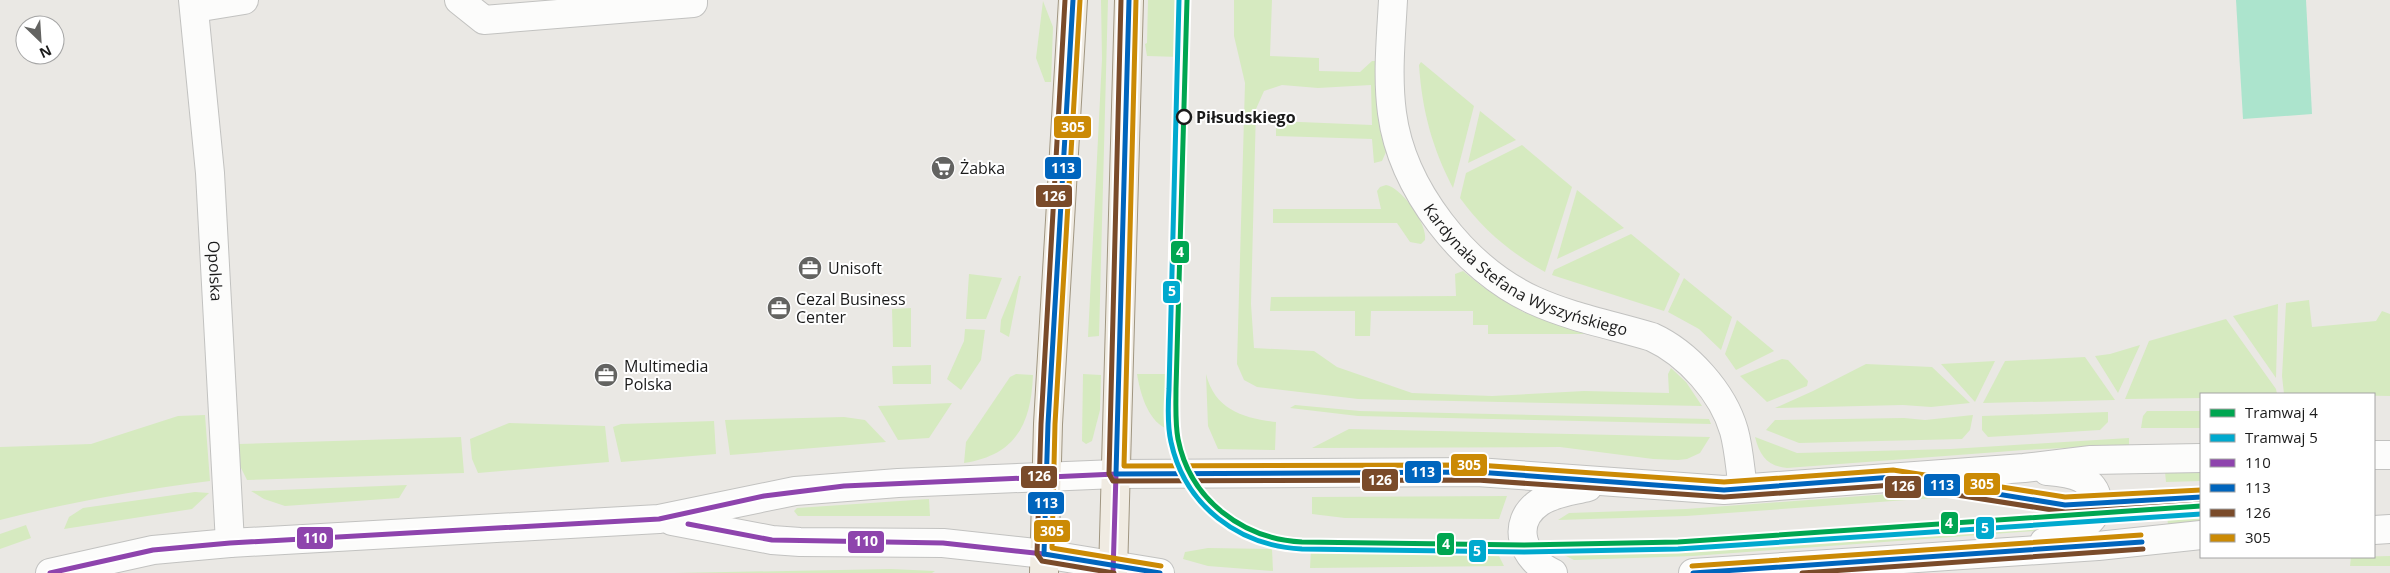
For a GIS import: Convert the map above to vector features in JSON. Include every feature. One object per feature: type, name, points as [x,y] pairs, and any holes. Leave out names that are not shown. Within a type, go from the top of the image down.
[{"type":"main road","points":[[1044,564],[1046,477],[1073,0]]},
{"type":"main road","points":[[1113,570],[1129,0]]},
{"type":"street","points":[[194,4],[244,0]]},
{"type":"street","points":[[460,0],[484,20],[693,3],[693,0]]},
{"type":"street","name":"Kardynała Stefana Wyszyńskiego","points":[[1393,0],[1389,81],[1392,115],[1402,150],[1420,190],[1435,216],[1449,234],[1475,260],[1501,281],[1532,299],[1652,337],[1670,345],[1686,358],[1701,374],[1727,413],[1734,430],[1742,488]]},
{"type":"street","name":"Opolska","points":[[194,4],[210,173],[230,544]]},
{"type":"street","points":[[2375,455],[2390,455]]},
{"type":"street","points":[[50,573],[153,550],[658,519],[796,491],[862,485],[1116,474],[1477,472],[1695,489],[1742,488],[2024,468],[2090,460],[2200,458]]},
{"type":"street","points":[[1999,552],[2058,539],[2086,524],[2096,513],[2096,494],[2092,486],[2082,478],[2069,474],[2024,468]]},
{"type":"street","points":[[1553,573],[1541,568],[1533,561],[1524,545],[1524,527],[1529,514],[1539,503],[1549,497],[1607,482]]},
{"type":"street","points":[[658,519],[772,540],[800,542],[943,543],[1044,564],[1160,573]]},
{"type":"street","points":[[2375,530],[2390,529]]},
{"type":"street","points":[[1694,573],[2098,546],[2200,535]]},
{"type":"green space","points":[[1101,0],[1108,0],[1099,336],[1088,337],[1102,59]]},
{"type":"green space","points":[[1148,0],[1178,0],[1177,51],[1179,51],[1179,57],[1147,56],[1145,44],[1147,43]]},
{"type":"green space","points":[[1234,0],[1272,0],[1270,56],[1319,58],[1319,71],[1360,72],[1372,61],[1375,61],[1377,106],[1386,152],[1382,161],[1374,163],[1372,139],[1276,136],[1276,121],[1372,125],[1371,85],[1318,88],[1282,85],[1264,91],[1256,109],[1251,304],[1254,348],[1314,351],[1337,367],[1412,393],[1492,396],[1584,391],[1669,393],[1668,374],[1671,368],[1686,382],[1702,406],[1358,399],[1257,387],[1244,380],[1237,364],[1245,83],[1234,36]]},
{"type":"green space","points":[[2236,0],[2306,0],[2312,114],[2243,119]]},
{"type":"green space","points":[[1043,1],[1053,27],[1051,82],[1045,82],[1036,58]]},
{"type":"green space","points":[[1421,62],[1474,106],[1453,188],[1439,158],[1429,128],[1420,82],[1419,65]]},
{"type":"green space","points":[[1480,111],[1516,140],[1468,163]]},
{"type":"green space","points":[[1522,145],[1572,187],[1545,272],[1498,240],[1460,198],[1466,173]]},
{"type":"green space","points":[[1386,185],[1399,192],[1418,216],[1425,233],[1425,240],[1421,244],[1410,242],[1397,223],[1273,223],[1273,209],[1381,209],[1377,191],[1380,187]]},
{"type":"green space","points":[[1577,190],[1624,228],[1557,259]]},
{"type":"green space","points":[[1631,234],[1680,274],[1664,311],[1552,275],[1554,270]]},
{"type":"green space","points":[[1463,271],[1483,287],[1523,312],[1585,334],[1488,334],[1488,325],[1473,325],[1473,311],[1371,311],[1370,336],[1355,336],[1355,311],[1270,311],[1271,297],[1456,296],[1455,274]]},
{"type":"green space","points":[[969,274],[1002,278],[986,319],[966,319]]},
{"type":"green space","points":[[1019,276],[1021,276],[1009,337],[1000,332],[1001,320]]},
{"type":"green space","points":[[1684,278],[1732,317],[1721,350],[1699,329],[1668,312]]},
{"type":"green space","points":[[2309,300],[2312,327],[2376,321],[2382,311],[2390,314],[2390,396],[2375,396],[2375,393],[2284,393],[2282,376],[2286,303]]},
{"type":"green space","points":[[2278,304],[2276,378],[2233,316]]},
{"type":"green space","points":[[911,308],[911,347],[893,347],[892,309]]},
{"type":"green space","points":[[2226,319],[2276,389],[2277,393],[2200,393],[2200,398],[2125,399],[2149,341]]},
{"type":"green space","points":[[1737,320],[1774,351],[1736,370],[1725,354]]},
{"type":"green space","points":[[965,329],[985,330],[981,360],[961,390],[947,379],[964,341]]},
{"type":"green space","points":[[2140,345],[2118,393],[2095,356],[2110,354]]},
{"type":"green space","points":[[2085,357],[2115,400],[1983,403],[2005,361]]},
{"type":"green space","points":[[1782,359],[1788,360],[1808,381],[1807,386],[1767,402],[1740,376]]},
{"type":"green space","points":[[1995,361],[1975,402],[1941,364]]},
{"type":"green space","points":[[1866,364],[1932,367],[1970,403],[1931,407],[1903,405],[1775,408]]},
{"type":"green space","points":[[931,365],[931,384],[893,384],[892,366]]},
{"type":"green space","points":[[1016,374],[1033,375],[1029,408],[1017,434],[1008,445],[996,453],[982,459],[964,463],[966,442],[1010,377]]},
{"type":"green space","points":[[1083,374],[1101,375],[1100,410],[1092,441],[1086,444],[1082,441]]},
{"type":"green space","points":[[1137,374],[1168,374],[1168,425],[1165,428],[1149,412],[1142,397]]},
{"type":"green space","points":[[1206,374],[1210,386],[1223,404],[1242,415],[1276,422],[1275,450],[1218,449],[1208,426]]},
{"type":"green space","points":[[952,403],[929,438],[898,440],[878,406]]},
{"type":"green space","points":[[1295,405],[1360,411],[1709,419],[1711,424],[1358,416],[1290,408]]},
{"type":"green space","points":[[2147,411],[2200,411],[2200,428],[2141,428],[2143,416]]},
{"type":"green space","points":[[2108,412],[2108,422],[2100,430],[1988,437],[1982,430],[1982,416]]},
{"type":"green space","points":[[205,415],[210,481],[105,497],[0,520],[0,447],[91,444],[178,416]]},
{"type":"green space","points":[[1973,415],[1970,430],[1962,439],[1799,443],[1766,430],[1775,420],[1904,418],[1925,420]]},
{"type":"green space","points":[[844,417],[865,420],[886,442],[730,455],[725,420]]},
{"type":"green space","points":[[714,421],[716,454],[621,462],[613,427],[621,424]]},
{"type":"green space","points":[[509,423],[605,426],[609,462],[478,473],[472,459],[470,439]]},
{"type":"green space","points":[[1349,429],[1710,437],[1700,453],[1687,459],[1678,460],[1653,459],[1560,447],[1312,448]]},
{"type":"green space","points":[[461,437],[464,473],[247,480],[239,464],[239,444]]},
{"type":"green space","points":[[1755,437],[1797,453],[1951,449],[2129,438],[2129,445],[2024,450],[1787,468],[1774,465],[1765,459],[1759,450]]},
{"type":"green space","points":[[2165,472],[2200,472],[2200,481],[2166,482]]},
{"type":"green space","points":[[407,485],[399,498],[285,506],[264,499],[251,491]]},
{"type":"green space","points":[[195,492],[209,493],[192,509],[64,529],[69,517],[83,508]]},
{"type":"green space","points":[[1902,493],[1935,496],[1935,498],[1686,516],[1558,520],[1569,513],[1686,509]]},
{"type":"green space","points":[[1507,496],[1499,519],[1345,518],[1312,514],[1312,497]]},
{"type":"green space","points":[[929,499],[930,516],[798,516],[794,511],[797,508]]},
{"type":"green space","points":[[2200,513],[2200,521],[2168,525],[2167,515]]},
{"type":"green space","points":[[2064,521],[2060,526],[2047,530],[1693,556],[1574,560],[1558,552],[1692,549]]},
{"type":"green space","points":[[26,525],[31,538],[0,549],[0,534]]},
{"type":"green space","points":[[1208,548],[1272,549],[1273,571],[1208,566],[1183,559],[1185,552]]},
{"type":"green space","points":[[1311,549],[1497,552],[1504,566],[1310,568]]},
{"type":"green space","points":[[2375,556],[2390,556],[2390,566],[2350,566],[2351,558],[2375,558]]},
{"type":"green space","points":[[891,569],[935,571],[932,573],[674,573]]},
{"type":"tram line","name":"5","points":[[1179,0],[1169,429],[1178,465],[1189,485],[1202,503],[1218,518],[1237,531],[1257,540],[1279,546],[1302,549],[1524,552],[1678,549],[2200,514]]},
{"type":"tram line","name":"4","points":[[1187,0],[1176,427],[1184,461],[1194,480],[1207,498],[1222,512],[1240,524],[1259,533],[1280,539],[1302,542],[1524,545],[1678,542],[2200,506]]},
{"type":"transit line","name":"126","points":[[1065,0],[1041,424],[1037,554],[1042,561],[1114,573]]},
{"type":"transit line","name":"113","points":[[1073,0],[1048,424],[1044,554],[1160,573]]},
{"type":"transit line","name":"305","points":[[1080,0],[1055,424],[1052,548],[1161,566]]},
{"type":"transit line","name":"126","points":[[1121,0],[1109,474],[1113,481],[1477,480],[1724,497],[1893,485],[2065,512],[2200,504]]},
{"type":"transit line","name":"113","points":[[1129,0],[1116,474],[1477,472],[1724,490],[1893,477],[2065,505],[2200,497]]},
{"type":"transit line","name":"305","points":[[1136,0],[1124,466],[1477,465],[1724,482],[1893,470],[2065,497],[2200,490]]},
{"type":"transit line","name":"110","points":[[50,573],[153,550],[230,543],[659,519],[764,496],[844,486],[1116,474]]},
{"type":"transit line","name":"110","points":[[1113,573],[1116,474]]},
{"type":"transit line","name":"110","points":[[688,524],[772,540],[943,543],[1044,554]]},
{"type":"transit line","name":"305","points":[[1692,566],[2141,535]]},
{"type":"transit line","name":"113","points":[[1693,573],[2142,542]]},
{"type":"transit line","name":"126","points":[[1802,573],[2143,549]]},
{"type":"place","name":"Piłsudskiego","points":[[1184,117]]},
{"type":"place","name":"Żabka","points":[[943,168]]},
{"type":"place","name":"Unisoft","points":[[810,268]]},
{"type":"place","name":"Cezal Business Center","points":[[779,308]]},
{"type":"place","name":"Multimedia Polska","points":[[606,375]]}]
